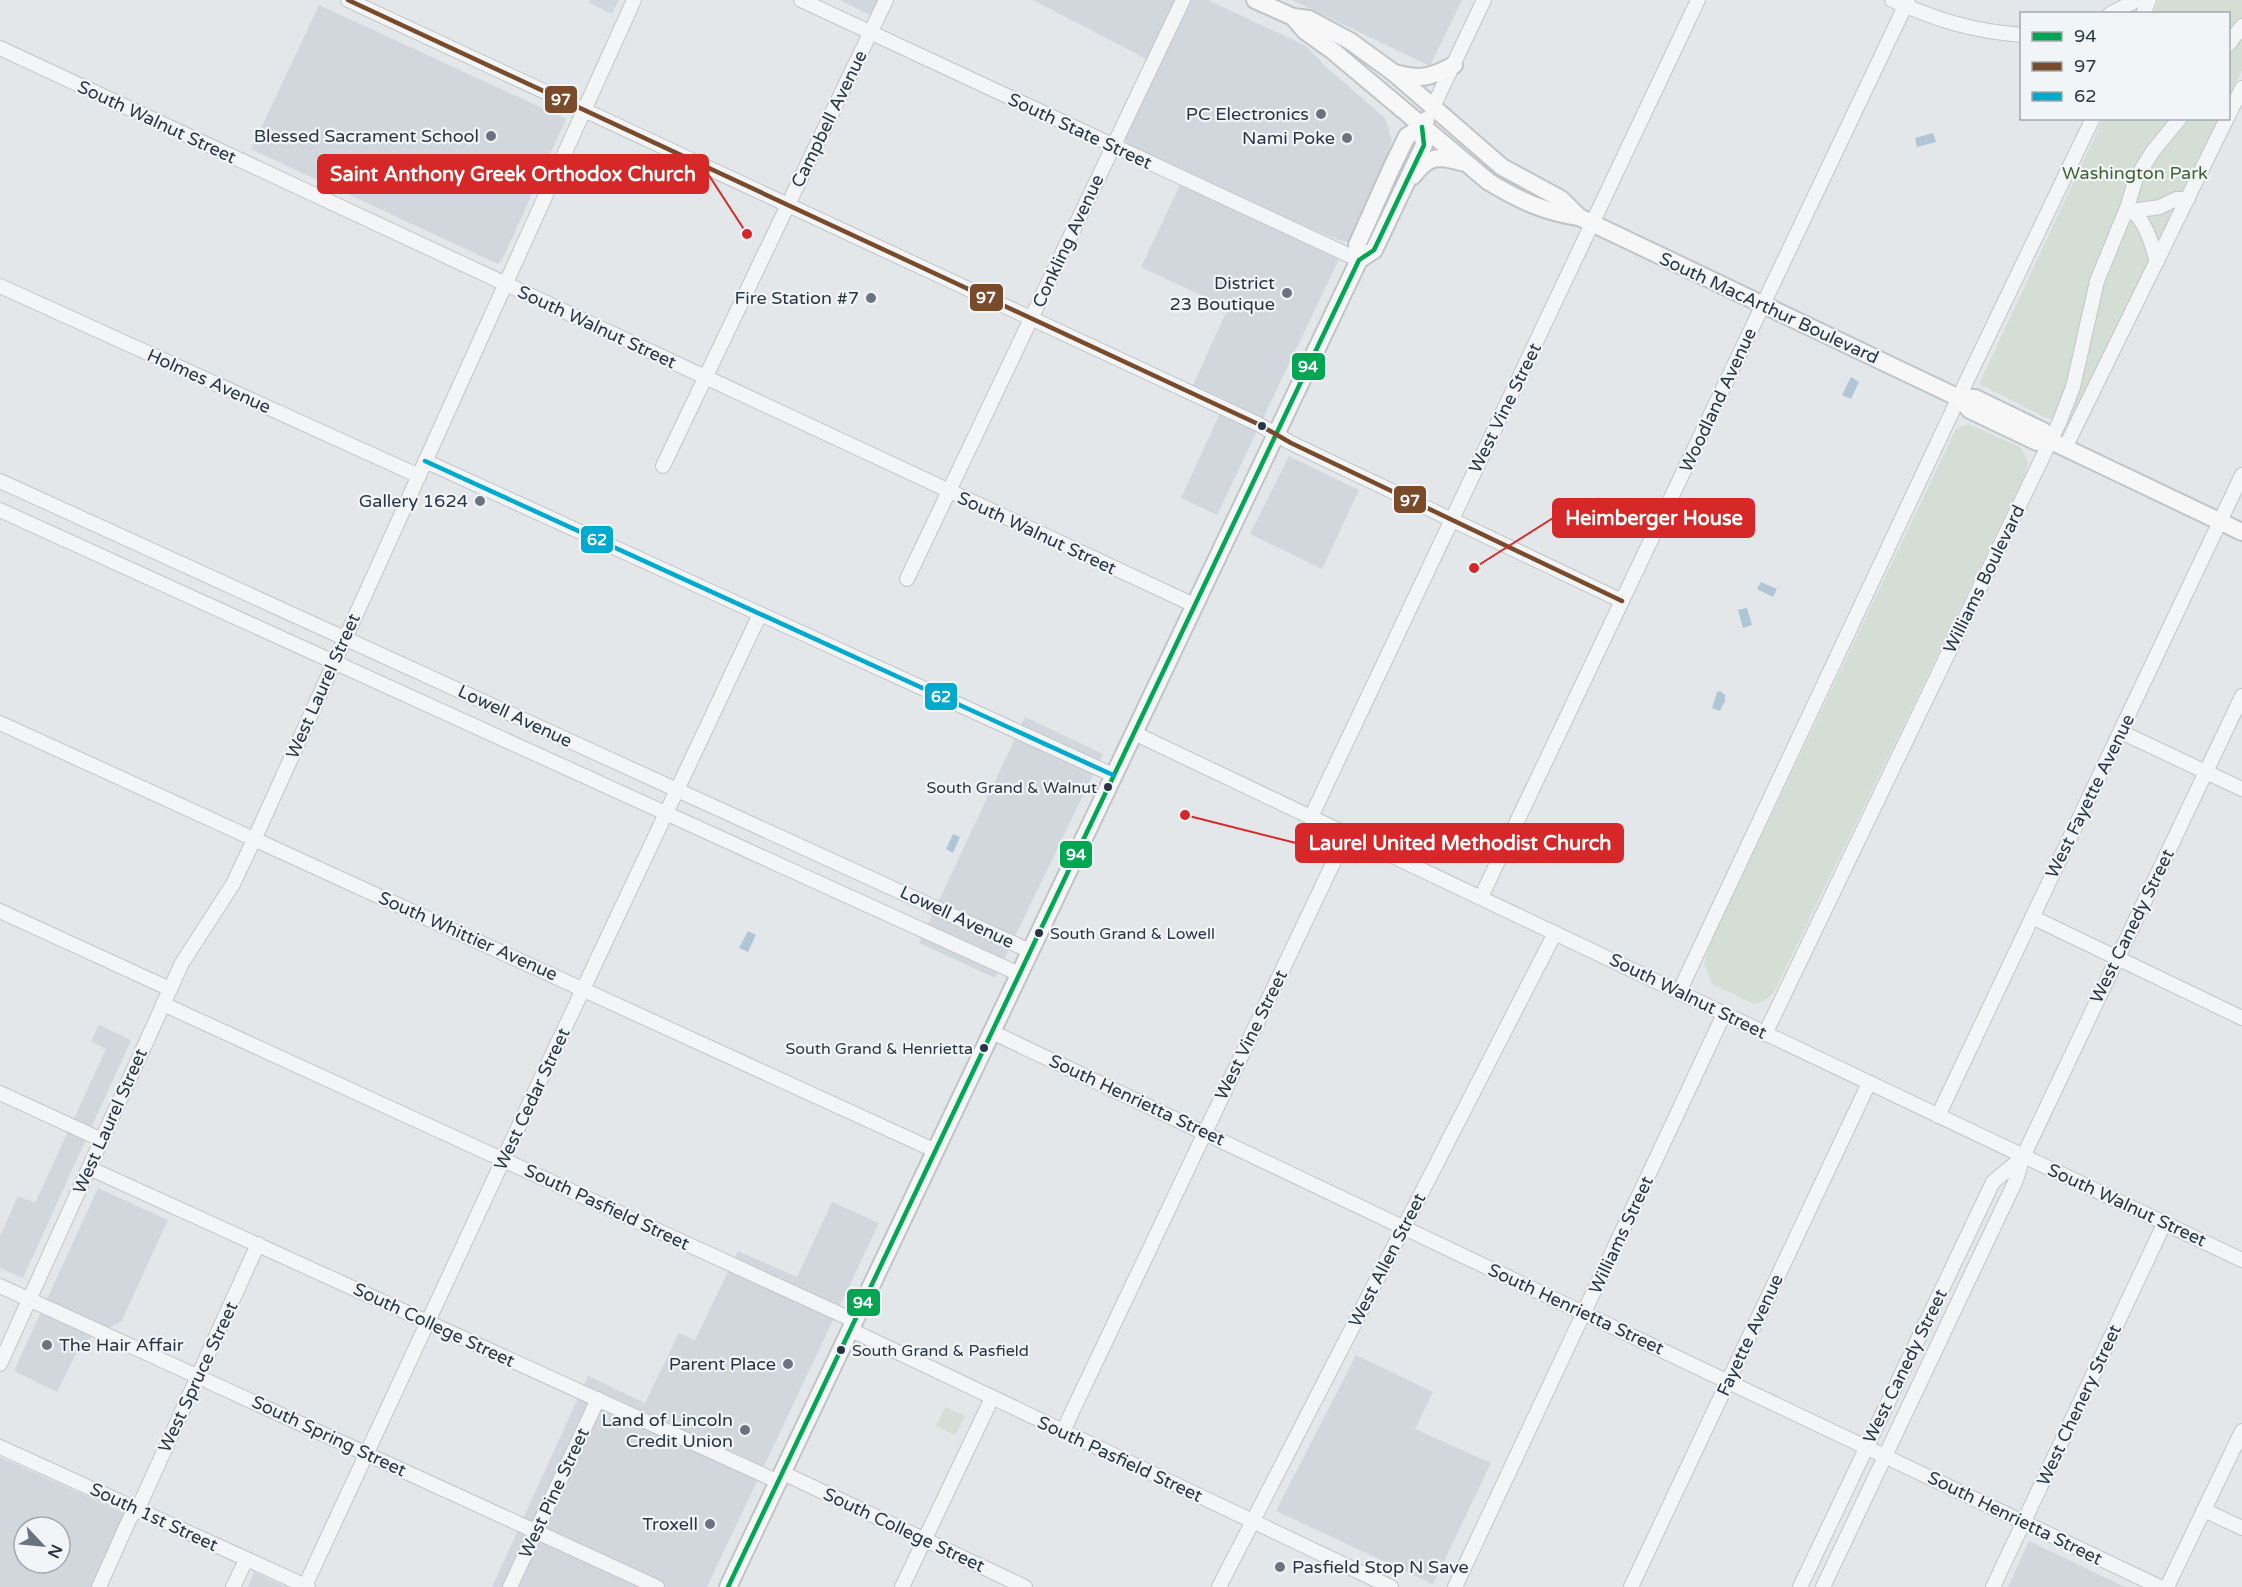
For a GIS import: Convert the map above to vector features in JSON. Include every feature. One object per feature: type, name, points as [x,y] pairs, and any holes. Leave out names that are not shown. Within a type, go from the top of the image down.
[{"type":"main road","name":"South MacArthur Boulevard","points":[[1256,0],[1293,17],[1309,19],[1356,45],[1394,74],[1502,167],[1561,199],[1586,220],[1959,398],[1970,410],[2037,442],[2058,445],[2242,532]]},
{"type":"main road","name":"South MacArthur Boulevard","points":[[1293,17],[1305,31],[1333,51],[1489,182],[1517,198],[1554,214],[1586,220]]},
{"type":"main road","points":[[1394,74],[1420,78],[1438,74],[1454,65]]},
{"type":"main road","points":[[1359,260],[1357,245],[1391,169],[1407,136],[1422,127],[1432,109]]},
{"type":"main road","points":[[728,1587],[1359,260],[1374,250],[1424,145],[1422,127]]},
{"type":"main road","points":[[1402,191],[1421,165],[1434,158],[1447,158],[1465,163]]},
{"type":"street","points":[[348,0],[1276,434],[1622,601]]},
{"type":"street","name":"West Laurel Street","points":[[0,1364],[170,988],[191,947],[233,884],[254,839],[634,0]]},
{"type":"street","name":"South State Street","points":[[801,0],[1359,260]]},
{"type":"street","name":"Campbell Avenue","points":[[663,466],[886,0]]},
{"type":"street","name":"Conkling Avenue","points":[[907,579],[1183,0]]},
{"type":"street","points":[[1432,109],[1484,0]]},
{"type":"street","name":"West Vine Street","points":[[1311,817],[1451,519],[1586,220],[1698,0]]},
{"type":"street","points":[[1892,0],[1906,3],[1972,29],[2020,35]]},
{"type":"street","name":"Woodland Avenue","points":[[1481,897],[1906,3]]},
{"type":"street","points":[[2116,12],[2145,3]]},
{"type":"street","points":[[2230,44],[2242,26]]},
{"type":"street","name":"South Walnut Street","points":[[0,48],[1194,605]]},
{"type":"street","name":"Williams Boulevard","points":[[2230,113],[2242,88]]},
{"type":"street","points":[[1679,992],[2092,120]]},
{"type":"street","name":"Williams Boulevard","points":[[2058,445],[2097,281],[2130,210],[2136,178],[2153,151],[2178,120]]},
{"type":"street","name":"Williams Boulevard","points":[[1765,1034],[2058,445],[2157,262],[2227,120]]},
{"type":"street","points":[[2130,210],[2160,207],[2176,199],[2188,199]]},
{"type":"street","points":[[2130,210],[2150,234],[2157,262]]},
{"type":"street","name":"Holmes Avenue","points":[[0,286],[419,476]]},
{"type":"street","points":[[425,461],[1113,775]]},
{"type":"street","name":"West Fayette Avenue","points":[[1938,1116],[2242,475]]},
{"type":"street","name":"Lowell Avenue","points":[[0,481],[1030,951]]},
{"type":"street","points":[[23,520],[34,496]]},
{"type":"street","name":"Lowell Avenue","points":[[0,510],[1019,974]]},
{"type":"street","name":"West Cedar Street","points":[[306,1586],[427,1321],[760,614]]},
{"type":"street","name":"West Canedy Street","points":[[1823,1587],[2242,696]]},
{"type":"street","name":"South Whittier Avenue","points":[[0,723],[936,1151]]},
{"type":"street","points":[[2121,732],[2242,789]]},
{"type":"street","name":"South Walnut Street","points":[[1134,733],[2242,1260]]},
{"type":"street","name":"West Vine Street","points":[[1063,1431],[1347,834]]},
{"type":"street","points":[[0,911],[170,988]]},
{"type":"street","points":[[2032,917],[2242,1018]]},
{"type":"street","name":"West Allen Street","points":[[1219,1587],[1555,933]]},
{"type":"street","name":"South Pasfield Street","points":[[163,1004],[504,1160],[853,1325],[992,1398],[1391,1587]]},
{"type":"street","name":"Williams Street","points":[[1455,1587],[1724,1014]]},
{"type":"street","name":"South Henrietta Street","points":[[992,1032],[2160,1587]]},
{"type":"street","name":"Fayette Avenue","points":[[1630,1587],[1869,1083]]},
{"type":"street","points":[[0,1093],[102,1140]]},
{"type":"street","name":"West Canedy Street","points":[[1800,1587],[1993,1182],[2024,1156]]},
{"type":"street","name":"South College Street","points":[[89,1168],[598,1399],[925,1540],[1025,1587]]},
{"type":"street","name":"West Chenery Street","points":[[1993,1587],[2165,1222]]},
{"type":"street","name":"West Spruce Street","points":[[99,1587],[130,1518],[137,1510],[258,1244]]},
{"type":"street","name":"South Spring Street","points":[[0,1286],[537,1530],[657,1587]]},
{"type":"street","points":[[902,1587],[992,1398]]},
{"type":"street","name":"West Pine Street","points":[[510,1587],[598,1399]]},
{"type":"street","points":[[2167,1587],[2242,1431]]},
{"type":"street","name":"South 1st Street","points":[[0,1447],[306,1586]]},
{"type":"street","points":[[2204,1510],[2242,1528]]},
{"type":"street","points":[[233,1587],[246,1560]]},
{"type":"shaded area","points":[[590,0],[619,0],[612,14],[589,3]]},
{"type":"shaded area","points":[[839,0],[880,0],[872,16]]},
{"type":"shaded area","points":[[1033,0],[1208,0],[1306,46],[1327,68],[1385,118],[1392,141],[1387,158],[1348,242],[1338,240],[1275,213],[1129,145],[1125,139],[1160,66]]},
{"type":"shaded area","points":[[1292,0],[1462,0],[1430,66]]},
{"type":"shaded area","points":[[319,5],[566,119],[504,256],[498,264],[251,149]]},
{"type":"shaded area","points":[[1180,185],[1339,259],[1217,515],[1181,498],[1226,400],[1193,385],[1228,308],[1141,267]]},
{"type":"shaded area","points":[[1289,456],[1359,490],[1322,569],[1250,534]]},
{"type":"shaded area","points":[[1025,717],[1103,754],[995,978],[919,943]]},
{"type":"shaded area","points":[[99,1025],[131,1040],[23,1278],[0,1268],[0,1236],[18,1196],[35,1203],[106,1049],[91,1041]]},
{"type":"shaded area","points":[[98,1188],[168,1220],[121,1322],[81,1343],[57,1392],[14,1371]]},
{"type":"shaded area","points":[[832,1202],[879,1223],[707,1587],[492,1587],[588,1376],[645,1403],[679,1333],[695,1340],[738,1251],[797,1277]]},
{"type":"shaded area","points":[[1356,1355],[1433,1392],[1415,1429],[1491,1463],[1433,1584],[1276,1511]]},
{"type":"shaded area","points":[[0,1457],[126,1514],[92,1587],[0,1587]]},
{"type":"shaded area","points":[[2029,1541],[2125,1587],[2008,1587]]},
{"type":"shaded area","points":[[254,1572],[286,1587],[248,1587]]},
{"type":"green space","points":[[2159,0],[2242,0],[2242,70],[2230,96],[2230,12],[2154,12]]},
{"type":"green space","name":"Washington Park","points":[[2103,120],[2219,120],[2070,424],[2053,417],[2049,419],[1979,384]]},
{"type":"green space","points":[[1968,424],[2020,447],[2028,462],[2025,475],[1774,992],[1766,1000],[1754,1004],[1712,984],[1704,964],[1709,946],[1956,429]]},
{"type":"green space","points":[[945,1407],[965,1416],[955,1435],[936,1426]]},
{"type":"water","points":[[1933,133],[1936,142],[1917,147],[1915,138]]},
{"type":"water","points":[[1851,377],[1859,382],[1851,399],[1842,395]]},
{"type":"water","points":[[1761,582],[1777,589],[1773,597],[1757,589]]},
{"type":"water","points":[[1747,608],[1752,625],[1743,628],[1738,610]]},
{"type":"water","points":[[1720,691],[1725,695],[1725,701],[1720,711],[1712,708],[1717,692]]},
{"type":"water","points":[[953,834],[960,837],[953,853],[946,849]]},
{"type":"water","points":[[748,931],[756,935],[748,952],[739,948]]},
{"type":"transit line","name":"97","points":[[348,0],[1258,424],[1291,443],[1622,601]]},
{"type":"transit line","name":"94","points":[[728,1587],[1359,260],[1374,250],[1424,145],[1422,127]]},
{"type":"transit line","name":"62","points":[[425,461],[1113,775]]},
{"type":"place","name":"PC Electronics","points":[[1321,114]]},
{"type":"place","name":"Blessed Sacrament School","points":[[491,136]]},
{"type":"place","name":"Nami Poke","points":[[1347,138]]},
{"type":"place","name":"Saint Anthony Greek Orthodox Church","points":[[747,234]]},
{"type":"place","name":"District 23 Boutique","points":[[1287,293]]},
{"type":"place","name":"Fire Station #7","points":[[871,298]]},
{"type":"place","name":"Gallery 1624","points":[[480,501]]},
{"type":"place","name":"Heimberger House","points":[[1474,568]]},
{"type":"place","name":"South Grand & Walnut","points":[[1108,787]]},
{"type":"place","name":"Laurel United Methodist Church","points":[[1185,815]]},
{"type":"place","name":"South Grand & Lowell","points":[[1039,933]]},
{"type":"place","name":"South Grand & Henrietta","points":[[984,1048]]},
{"type":"place","name":"The Hair Affair","points":[[47,1345]]},
{"type":"place","name":"South Grand & Pasfield","points":[[841,1350]]},
{"type":"place","name":"Parent Place","points":[[788,1364]]},
{"type":"place","name":"Land of Lincoln Credit Union","points":[[745,1430]]},
{"type":"place","name":"Troxell","points":[[710,1524]]},
{"type":"place","name":"Pasfield Stop N Save","points":[[1280,1567]]}]
